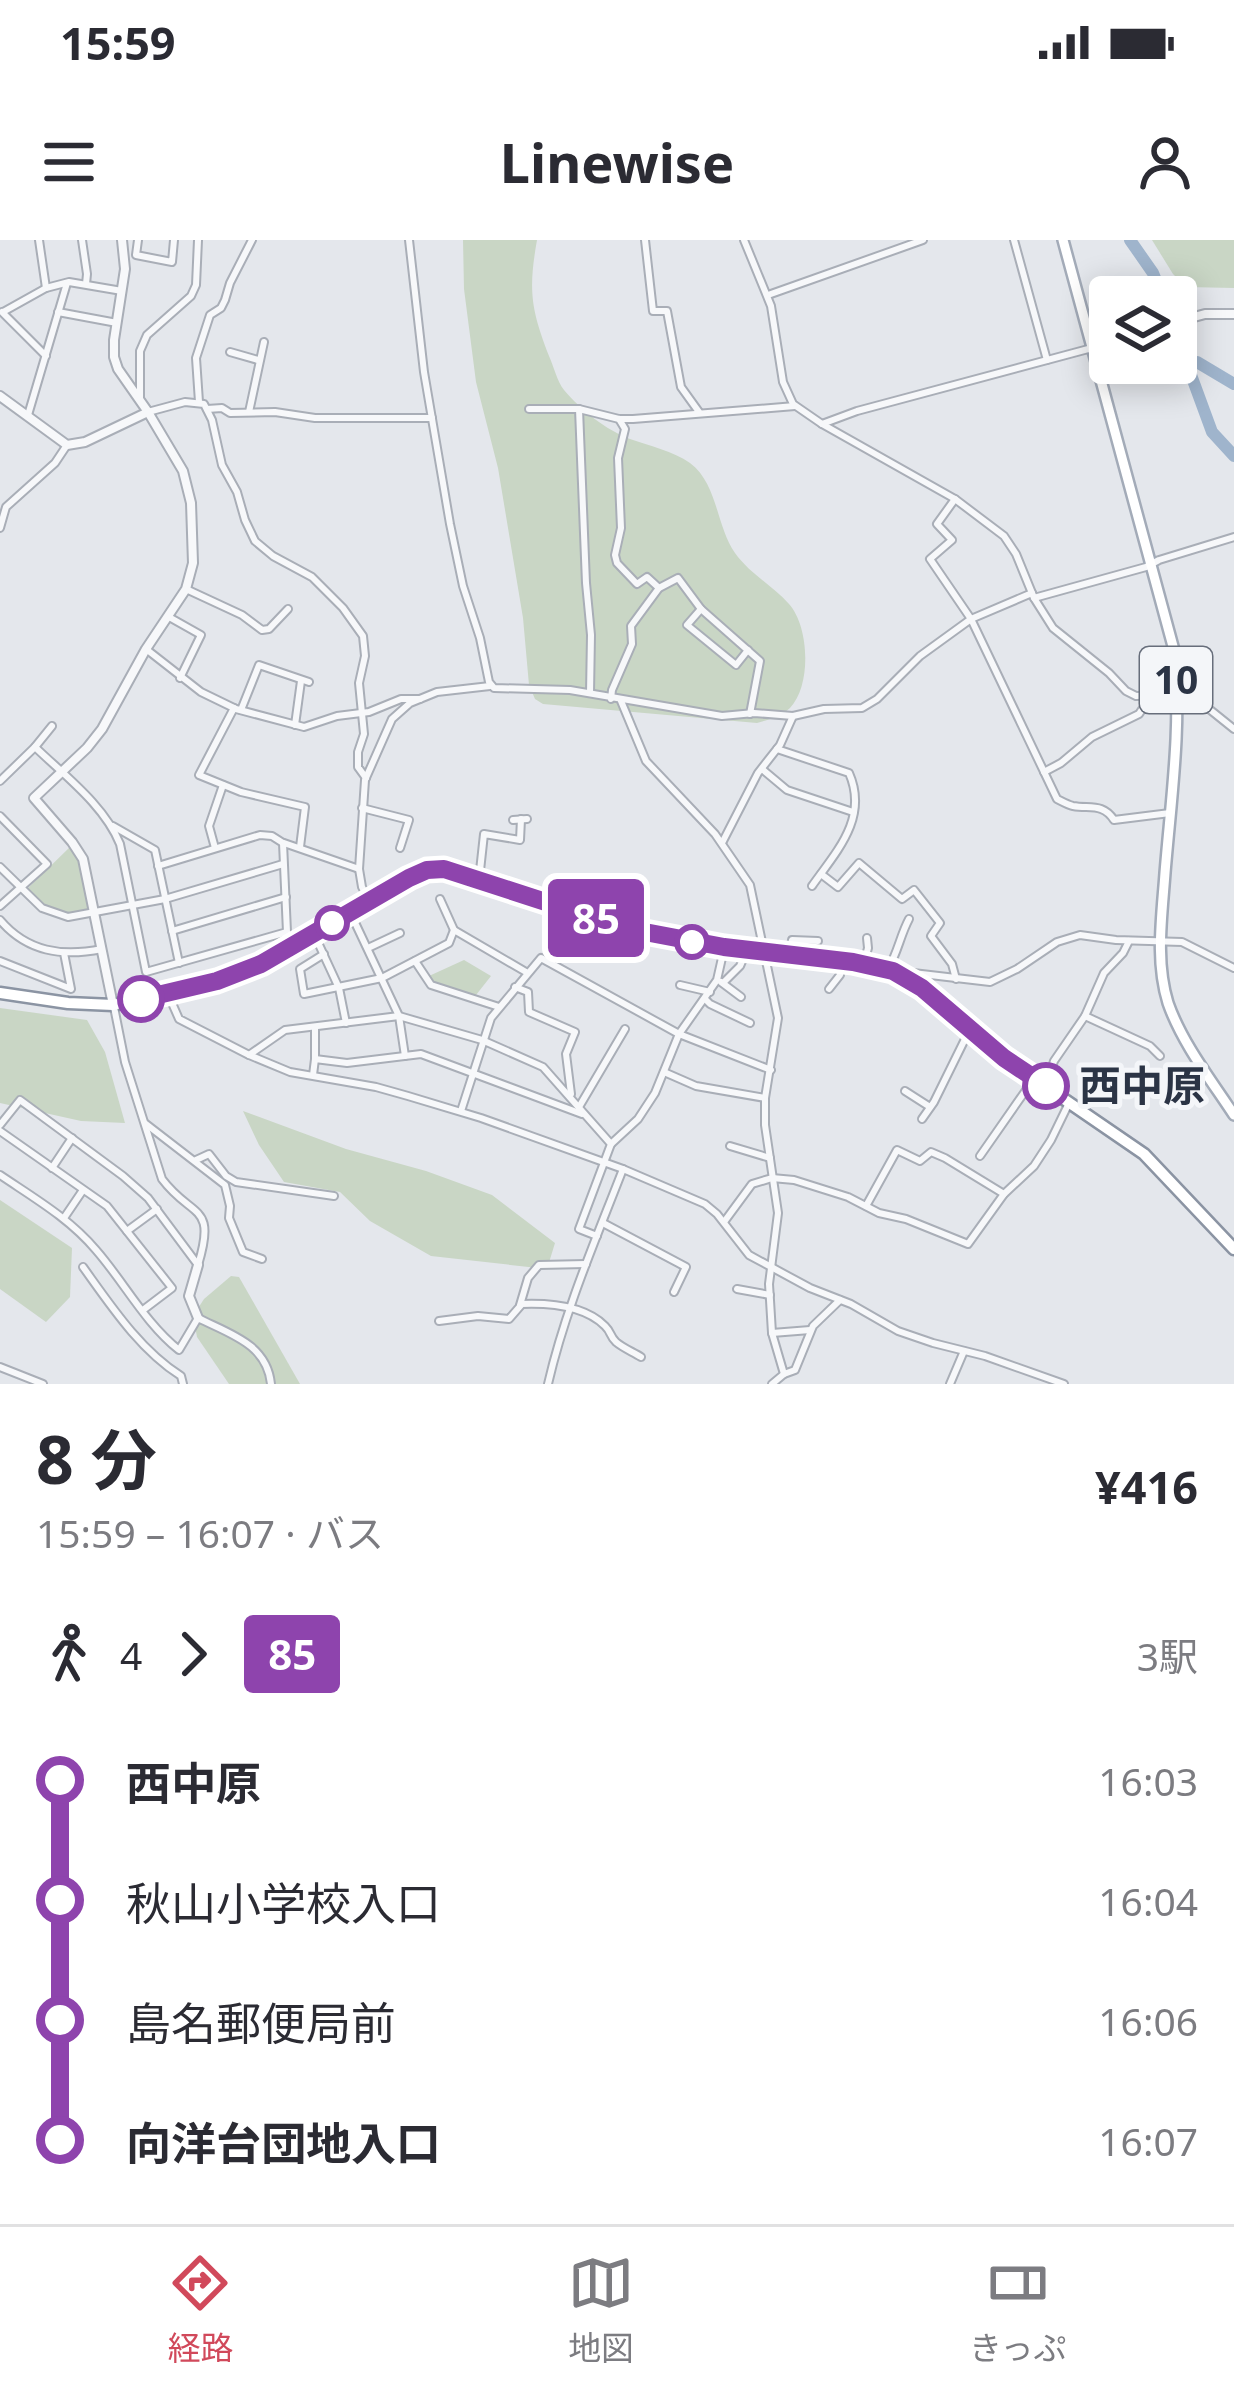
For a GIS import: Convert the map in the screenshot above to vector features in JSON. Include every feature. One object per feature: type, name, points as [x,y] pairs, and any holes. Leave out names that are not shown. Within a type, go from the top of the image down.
[{"type":"highway","points":[[0,993],[113,1005],[168,994],[249,970],[409,878],[435,869],[629,929],[890,970],[922,988],[1040,1082],[1154,1163],[1234,1249]]},
{"type":"main road","name":"10","points":[[1063,240],[1089,337]]},
{"type":"main road","name":"10","points":[[1102,384],[1174,650],[1178,694],[1160,940],[1162,981],[1189,1046],[1234,1115]]},
{"type":"street","points":[[39,240],[46,288]]},
{"type":"street","points":[[82,240],[86,284]]},
{"type":"street","points":[[122,240],[125,261],[116,363],[175,454],[189,490],[194,552],[186,589],[102,729],[34,798],[83,859],[125,1062],[165,1184],[205,1221],[206,1241],[189,1295],[198,1318],[248,1343],[264,1358],[271,1384]]},
{"type":"street","points":[[138,240],[136,255],[172,262],[175,240]]},
{"type":"street","points":[[140,402],[140,351],[147,335],[191,296],[198,240]]},
{"type":"street","points":[[199,402],[196,358],[210,315],[226,300],[252,240]]},
{"type":"street","points":[[409,240],[432,418],[463,586],[491,686]]},
{"type":"street","points":[[645,240],[653,311],[667,311],[681,387],[700,414]]},
{"type":"street","points":[[743,240],[768,296],[783,382],[795,406],[955,499],[1004,536],[1058,634],[1126,691],[1136,696],[1193,696],[1234,729]]},
{"type":"street","points":[[768,296],[923,240]]},
{"type":"street","points":[[1014,240],[1047,360]]},
{"type":"street","points":[[28,416],[67,283]]},
{"type":"street","points":[[46,356],[2,311],[46,288],[67,283],[122,292]]},
{"type":"street","points":[[58,312],[117,322]]},
{"type":"street","points":[[1197,316],[1234,314]]},
{"type":"street","points":[[249,412],[264,342]]},
{"type":"street","points":[[821,424],[1089,349]]},
{"type":"street","points":[[230,352],[258,361]]},
{"type":"street","points":[[0,396],[67,445],[185,402],[199,402],[207,409],[222,465],[237,492],[250,535],[328,591],[363,636],[365,656],[359,683],[364,734],[358,767],[366,778]]},
{"type":"street","points":[[530,409],[579,409],[620,419],[795,406]]},
{"type":"street","points":[[207,409],[315,418],[432,418]]},
{"type":"street","points":[[579,409],[590,694]]},
{"type":"street","points":[[620,419],[625,430],[618,458],[617,563],[637,584],[647,577],[659,588]]},
{"type":"street","points":[[0,528],[3,509],[55,463],[67,445]]},
{"type":"street","points":[[955,499],[937,524],[952,540],[930,559],[971,619],[1057,799],[1108,812],[1114,820],[1170,812]]},
{"type":"street","points":[[369,901],[358,869],[366,778],[392,719],[410,703],[449,689],[491,686],[563,690],[722,716],[793,716],[866,706],[920,656],[971,619],[1234,537]]},
{"type":"street","points":[[750,713],[760,661],[701,610],[678,578],[659,588],[631,626],[632,644],[612,690],[646,761],[722,842],[750,885],[778,1018],[765,1097],[778,1213],[770,1266],[772,1333],[784,1374]]},
{"type":"street","points":[[186,589],[242,615],[262,630],[288,609]]},
{"type":"street","points":[[701,610],[687,626],[701,639],[736,665],[748,650]]},
{"type":"street","points":[[169,617],[200,635],[180,678]]},
{"type":"street","points":[[146,649],[180,678],[238,709],[295,725],[308,727],[400,699],[420,699]]},
{"type":"street","points":[[295,725],[305,681],[259,665],[200,775],[241,792],[305,807],[300,847]]},
{"type":"street","points":[[1043,772],[1092,737],[1139,714],[1144,695]]},
{"type":"street","points":[[722,842],[793,716]]},
{"type":"street","points":[[0,781],[52,726]]},
{"type":"street","points":[[35,747],[112,826],[120,844],[146,972],[287,932],[283,843]]},
{"type":"street","points":[[777,748],[848,773],[855,788],[846,840],[812,886]]},
{"type":"street","points":[[762,769],[787,790],[853,812]]},
{"type":"street","points":[[215,848],[208,826],[223,784]]},
{"type":"street","points":[[362,808],[409,820],[400,848]]},
{"type":"street","points":[[0,816],[47,864],[0,906]]},
{"type":"street","points":[[478,880],[484,835],[520,840],[520,820]]},
{"type":"street","points":[[112,826],[155,850],[179,963]]},
{"type":"street","points":[[158,866],[263,834],[358,869]]},
{"type":"street","points":[[820,874],[838,887],[860,863],[902,899],[914,890],[940,923],[931,936],[952,964],[956,979]]},
{"type":"street","points":[[0,867],[35,903],[68,917],[165,899],[284,864]]},
{"type":"street","points":[[172,931],[286,897]]},
{"type":"street","points":[[440,899],[454,930],[526,972]]},
{"type":"street","points":[[350,912],[399,1016],[405,1056]]},
{"type":"street","points":[[909,919],[890,970],[998,980],[1068,937],[1080,935],[1191,945],[1234,968]]},
{"type":"street","points":[[0,920],[33,946],[64,953],[102,949]]},
{"type":"street","points":[[324,954],[300,968],[304,994],[382,978],[449,943],[454,930]]},
{"type":"street","points":[[368,948],[400,933]]},
{"type":"street","points":[[314,934],[339,988],[346,1023]]},
{"type":"street","points":[[863,963],[867,938]]},
{"type":"street","points":[[790,955],[792,940],[818,941]]},
{"type":"street","points":[[980,1156],[1040,1082],[1084,1016],[1104,973],[1129,940]]},
{"type":"street","points":[[720,982],[724,947]]},
{"type":"street","points":[[597,1236],[579,1229],[611,1144],[638,1119],[655,1094],[679,1034],[708,995],[740,966],[747,950]]},
{"type":"street","points":[[0,962],[71,988],[64,953]]},
{"type":"street","points":[[461,1112],[490,1018],[541,958],[679,1034],[771,1070]]},
{"type":"street","points":[[829,989],[839,976],[841,960]]},
{"type":"street","points":[[415,961],[431,985],[499,1007]]},
{"type":"street","points":[[720,982],[741,997]]},
{"type":"street","points":[[680,985],[708,995]]},
{"type":"street","points":[[515,987],[528,992],[529,1012],[575,1032],[566,1054],[572,1098]]},
{"type":"street","points":[[168,994],[179,1019],[249,1055],[290,1072],[376,1087],[461,1112],[623,1168],[705,1204],[749,1255],[810,1288],[898,1331],[1064,1384]]},
{"type":"street","points":[[708,995],[710,1004],[750,1023]]},
{"type":"street","points":[[249,1055],[285,1030],[399,1016],[482,1040],[543,1067],[611,1144]]},
{"type":"street","points":[[1084,1016],[1150,1046],[1160,1056]]},
{"type":"street","points":[[313,1076],[315,1027]]},
{"type":"street","points":[[579,1107],[625,1029]]},
{"type":"street","points":[[922,1119],[970,1029]]},
{"type":"street","points":[[315,1059],[347,1063],[422,1054],[585,1115]]},
{"type":"street","points":[[663,1072],[697,1086],[765,1097]]},
{"type":"street","points":[[905,1091],[930,1107]]},
{"type":"street","points":[[143,1310],[172,1288],[107,1206],[0,1128],[20,1100],[148,1198],[198,1265]]},
{"type":"street","points":[[723,1222],[752,1184],[772,1178],[848,1197],[968,1244],[1004,1194],[1034,1166],[1069,1102]]},
{"type":"street","points":[[143,1122],[225,1185],[229,1218],[243,1252],[262,1259]]},
{"type":"street","points":[[52,1168],[72,1138]]},
{"type":"street","points":[[730,1146],[770,1158]]},
{"type":"street","points":[[866,1206],[897,1150],[920,1161],[931,1153],[945,1158],[1004,1194]]},
{"type":"street","points":[[195,1160],[209,1154],[236,1182],[334,1196]]},
{"type":"street","points":[[548,1384],[570,1307],[623,1168]]},
{"type":"street","points":[[0,1175],[64,1218],[95,1248],[160,1335],[179,1350]]},
{"type":"street","points":[[64,1218],[83,1190]]},
{"type":"street","points":[[127,1231],[157,1209]]},
{"type":"street","points":[[602,1222],[686,1267],[674,1292]]},
{"type":"street","points":[[519,1308],[528,1278],[539,1265],[586,1264]]},
{"type":"street","points":[[83,1267],[114,1310],[184,1384]]},
{"type":"street","points":[[737,1289],[770,1295]]},
{"type":"street","points":[[772,1384],[795,1370],[812,1330],[840,1300]]},
{"type":"street","points":[[439,1321],[478,1316],[509,1319],[522,1304],[570,1307],[604,1325],[615,1341],[641,1357]]},
{"type":"street","points":[[169,1369],[198,1318]]},
{"type":"street","points":[[772,1333],[812,1330]]},
{"type":"street","points":[[950,1384],[964,1351]]},
{"type":"street","points":[[0,1367],[43,1384]]},
{"type":"green space","points":[[463,240],[537,240],[532,287],[535,312],[564,390],[612,430],[676,455],[706,482],[735,553],[789,604],[801,626],[805,671],[797,698],[786,711],[757,723],[543,704],[535,699],[529,685],[498,468],[476,382]]},
{"type":"green space","points":[[1152,240],[1234,240],[1234,288],[1197,287],[1197,276],[1173,274]]},
{"type":"green space","points":[[70,847],[78,851],[94,912],[56,913],[24,892]]},
{"type":"green space","points":[[464,960],[491,976],[476,995],[436,985],[429,976]]},
{"type":"green space","points":[[0,1008],[87,1020],[105,1052],[125,1123],[81,1121],[0,1103]]},
{"type":"green space","points":[[243,1111],[492,1195],[555,1243],[547,1269],[431,1256],[370,1221],[340,1192],[284,1182]]},
{"type":"green space","points":[[0,1200],[72,1248],[70,1297],[46,1322],[0,1289]]},
{"type":"green space","points":[[231,1276],[239,1277],[300,1384],[229,1384],[197,1337],[193,1316],[204,1299]]},
{"type":"waterway","points":[[1130,240],[1154,276]]},
{"type":"waterway","points":[[1197,362],[1234,384]]},
{"type":"waterway","points":[[1194,384],[1212,432],[1234,456]]},
{"type":"bus line","name":"85","points":[[141,999],[236,975],[278,956],[409,878],[444,869],[629,929],[888,969],[922,988],[1004,1058],[1046,1086]]},
{"type":"place","name":"西中原","points":[[1046,1086]]}]
